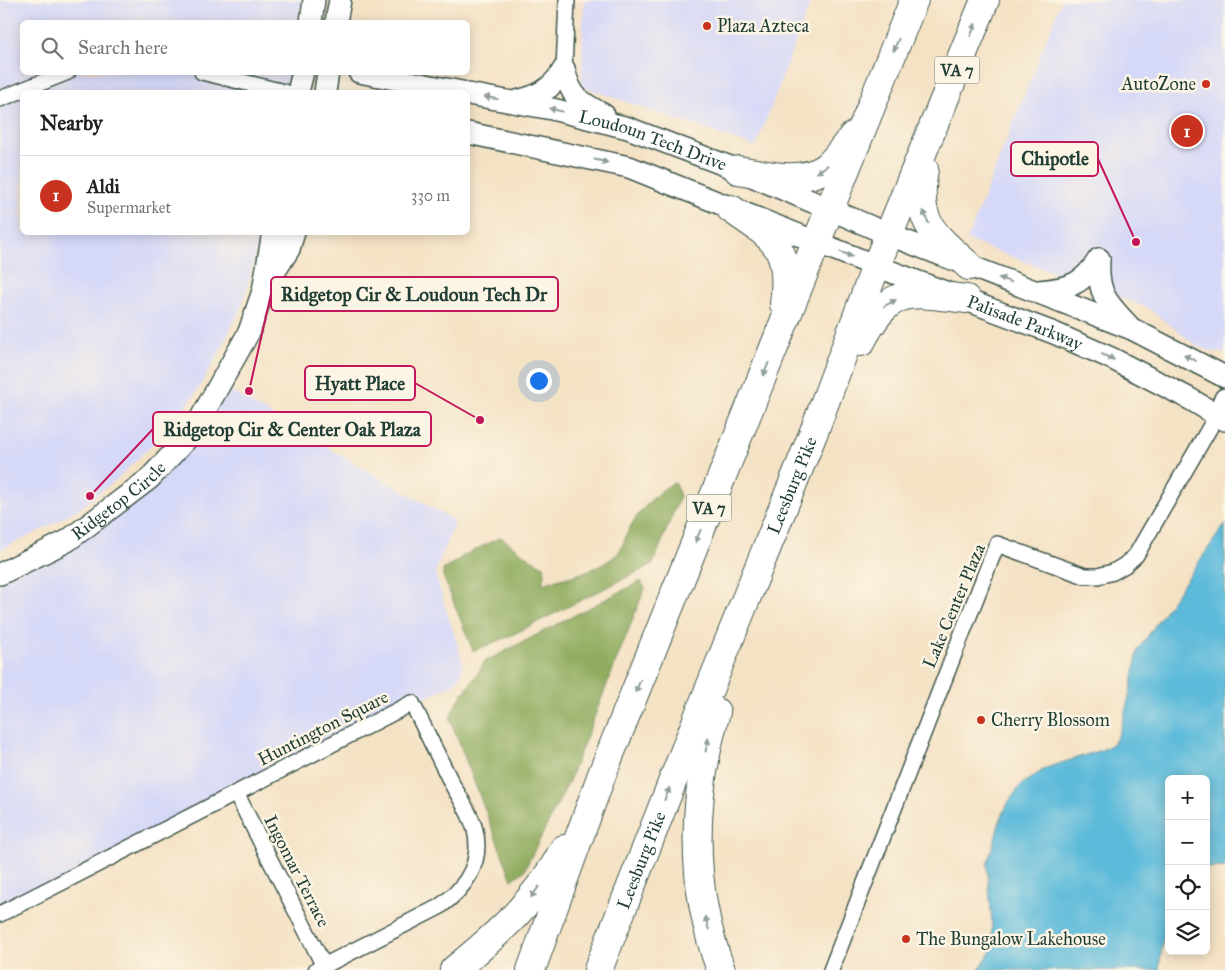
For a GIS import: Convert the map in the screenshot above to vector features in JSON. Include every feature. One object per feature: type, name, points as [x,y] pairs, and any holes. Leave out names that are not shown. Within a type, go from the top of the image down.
[{"type":"highway","name":"VA 7","points":[[531,970],[602,774],[832,209],[914,0]]},
{"type":"highway","name":"Leesburg Pike","points":[[598,970],[813,434],[876,266],[985,0]]},
{"type":"highway","points":[[738,170],[780,177],[812,175],[826,167],[867,120]]},
{"type":"highway","points":[[929,140],[920,194],[922,208],[931,230],[969,266]]},
{"type":"highway","points":[[730,208],[768,235],[782,252],[787,285],[782,328]]},
{"type":"highway","points":[[813,434],[870,324],[882,307],[901,297],[919,294],[966,298]]},
{"type":"highway","points":[[721,970],[704,914],[700,889],[696,847],[697,814],[700,780],[708,740],[754,581]]},
{"type":"highway","points":[[454,970],[488,943],[532,897],[557,861],[602,774]]},
{"type":"street","points":[[311,20],[314,0]]},
{"type":"street","points":[[336,20],[340,0]]},
{"type":"street","points":[[567,0],[564,69],[569,87],[576,98],[628,128]]},
{"type":"street","points":[[514,102],[545,92],[555,83],[564,69]]},
{"type":"street","points":[[23,90],[60,75]]},
{"type":"street","points":[[214,75],[276,90]]},
{"type":"street","points":[[298,90],[302,75]]},
{"type":"street","points":[[325,90],[328,75]]},
{"type":"street","points":[[375,75],[452,90]]},
{"type":"street","points":[[0,99],[20,91]]},
{"type":"street","name":"Loudoun Tech Drive","points":[[470,94],[552,109],[628,128],[738,170],[832,209]]},
{"type":"street","name":"Loudoun Tech Drive","points":[[470,133],[629,167],[817,242]]},
{"type":"street","name":"Palisade Parkway","points":[[832,209],[969,266],[1038,291],[1132,329],[1225,377]]},
{"type":"street","name":"Ridgetop Circle","points":[[263,291],[272,235]]},
{"type":"street","name":"Ridgetop Circle","points":[[0,574],[67,541],[149,479],[185,442],[207,409],[241,348],[263,291],[289,249],[293,235]]},
{"type":"street","name":"Palisade Parkway","points":[[817,242],[876,266],[966,298],[1111,358],[1222,411]]},
{"type":"street","points":[[1038,291],[1060,289],[1076,284],[1089,274],[1099,259],[1098,278],[1104,298],[1132,329]]},
{"type":"street","name":"Lake Center Plaza","points":[[831,970],[997,544],[1085,576],[1098,576],[1113,572],[1125,565],[1144,543],[1222,411]]},
{"type":"street","name":"Huntington Square","points":[[0,914],[412,703],[475,828],[477,855],[472,870],[466,883],[455,896],[439,907],[320,968]]},
{"type":"street","name":"Ingomar Terrace","points":[[236,793],[320,968]]},
{"type":"shaded area","points":[[0,0],[302,0],[298,20],[20,20],[20,75],[290,75],[286,90],[20,90],[20,235],[260,235],[243,303],[217,357],[194,396],[167,430],[117,479],[83,506],[53,524],[0,550]]},
{"type":"shaded area","points":[[584,0],[811,0],[756,147],[581,86]]},
{"type":"shaded area","points":[[1062,0],[1225,0],[1225,353],[1198,347],[1148,308],[967,240]]},
{"type":"shaded area","points":[[221,386],[455,521],[435,573],[463,663],[461,676],[453,684],[0,914],[0,574],[112,508]]},
{"type":"green space","points":[[675,483],[680,496],[653,564],[512,635],[473,651],[443,576],[443,570],[465,555],[501,537],[532,560],[544,566],[545,574],[542,584],[591,570],[619,552],[637,516],[662,490]]},
{"type":"green space","points":[[641,581],[645,588],[569,781],[524,871],[512,880],[450,719],[452,712],[484,662]]},
{"type":"water","points":[[1225,524],[1225,867],[1210,868],[1210,775],[1165,775],[1165,924],[1159,970],[979,970],[991,951],[992,923],[987,865],[1001,818],[1009,801],[1021,785],[1046,768],[1104,749],[1114,743],[1120,731],[1130,693],[1138,650]]},
{"type":"place","name":"Plaza Azteca","points":[[707,26]]},
{"type":"place","name":"AutoZone","points":[[1206,84]]},
{"type":"place","name":"Aldi","points":[[1187,131]]},
{"type":"place","name":"Chipotle","points":[[1136,242]]},
{"type":"place","name":"Ridgetop Cir & Loudoun Tech Dr","points":[[249,391]]},
{"type":"place","name":"Hyatt Place","points":[[480,420]]},
{"type":"place","name":"Ridgetop Cir & Center Oak Plaza","points":[[90,496]]},
{"type":"place","name":"Cherry Blossom","points":[[981,720]]},
{"type":"place","name":"The Bungalow Lakehouse","points":[[906,939]]}]
